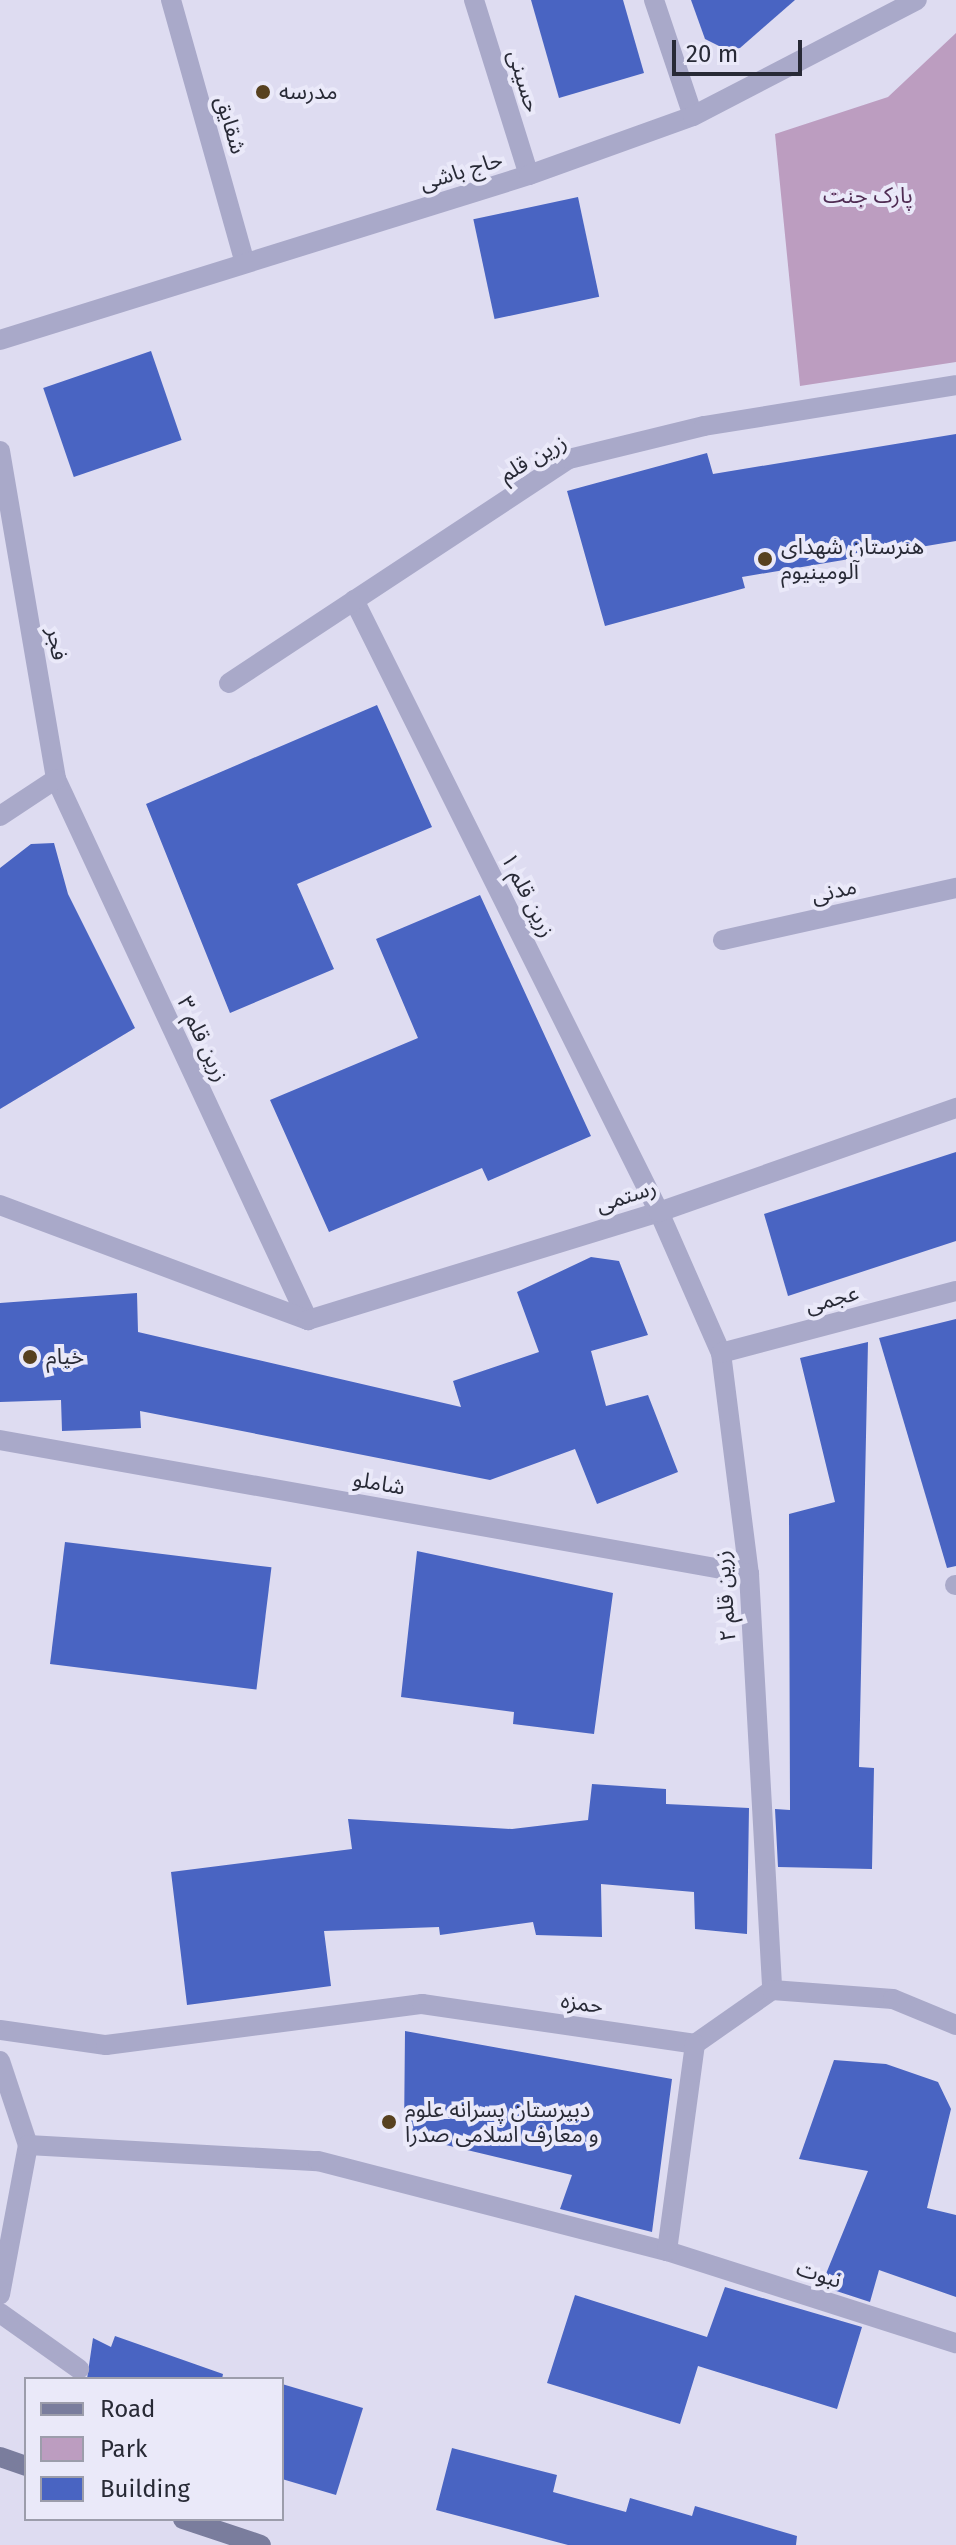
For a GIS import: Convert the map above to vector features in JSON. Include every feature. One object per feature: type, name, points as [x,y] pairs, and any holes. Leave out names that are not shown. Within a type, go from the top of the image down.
[{"type":"main road","points":[[0,2457],[24,2465]]},
{"type":"main road","points":[[189,2521],[261,2545]]},
{"type":"street","name":"شقایق","points":[[171,0],[245,263]]},
{"type":"street","name":"حسینی","points":[[474,0],[529,175]]},
{"type":"street","points":[[654,0],[693,116]]},
{"type":"street","name":"حاج باشی","points":[[0,340],[529,175],[693,116],[911,2]]},
{"type":"street","name":"زرین قلم","points":[[229,683],[569,459],[704,426],[956,385]]},
{"type":"street","name":"فجر","points":[[0,451],[56,779]]},
{"type":"street","name":"زرین قلم ۱","points":[[354,600],[659,1212]]},
{"type":"street","points":[[0,816],[56,779]]},
{"type":"street","name":"زرین قلم ۳","points":[[56,779],[308,1320]]},
{"type":"street","name":"مدنی","points":[[723,940],[956,888]]},
{"type":"street","name":"رستمی","points":[[308,1320],[659,1212],[956,1108]]},
{"type":"street","points":[[0,1205],[308,1320]]},
{"type":"street","name":"زرین قلم ۲","points":[[659,1212],[721,1353],[749,1574],[772,1990]]},
{"type":"street","name":"عجمی","points":[[721,1353],[956,1291]]},
{"type":"street","name":"شاملو","points":[[0,1440],[749,1574]]},
{"type":"street","points":[[667,2251],[695,2044],[772,1990],[893,1999],[956,2025]]},
{"type":"street","name":"حمزه","points":[[0,2030],[106,2045],[422,2004],[695,2044]]},
{"type":"street","points":[[0,2061],[28,2145],[0,2294]]},
{"type":"street","name":"نبوت","points":[[28,2145],[318,2161],[667,2251],[956,2343]]},
{"type":"street","points":[[0,2313],[79,2369]]},
{"type":"green space","name":"پارک جنت","points":[[956,33],[956,362],[800,386],[775,134],[888,97]]},
{"type":"building","points":[[531,0],[623,0],[644,73],[559,98]]},
{"type":"building","points":[[691,0],[795,0],[740,48],[727,50],[705,39]]},
{"type":"building","points":[[578,197],[599,297],[495,319],[473,219]]},
{"type":"building","points":[[151,351],[182,440],[74,477],[43,388]]},
{"type":"building","points":[[956,434],[956,541],[742,577],[745,588],[605,626],[567,491],[707,453],[713,474]]},
{"type":"building","points":[[377,705],[432,827],[297,884],[334,969],[230,1013],[146,804]]},
{"type":"building","points":[[54,843],[68,894],[135,1028],[0,1109],[0,868],[31,844]]},
{"type":"building","points":[[480,895],[591,1136],[488,1181],[482,1168],[329,1232],[270,1100],[418,1038],[376,939]]},
{"type":"building","points":[[956,1152],[956,1241],[788,1296],[764,1214]]},
{"type":"building","points":[[591,1257],[619,1261],[648,1335],[591,1351],[606,1406],[648,1395],[678,1472],[597,1504],[575,1449],[490,1480],[140,1411],[141,1428],[62,1431],[61,1400],[0,1402],[0,1303],[137,1293],[138,1332],[461,1407],[453,1381],[539,1352],[517,1292]]},
{"type":"building","points":[[956,1319],[956,1566],[947,1568],[879,1338]]},
{"type":"building","points":[[868,1342],[859,1767],[874,1768],[872,1869],[778,1867],[775,1809],[790,1810],[789,1514],[835,1502],[800,1358]]},
{"type":"building","points":[[65,1542],[271,1567],[256,1689],[50,1664]]},
{"type":"building","points":[[417,1551],[613,1593],[594,1734],[513,1724],[514,1712],[401,1697]]},
{"type":"building","points":[[592,1784],[666,1789],[666,1804],[749,1808],[747,1934],[695,1929],[694,1892],[601,1884],[602,1937],[536,1935],[533,1922],[440,1935],[439,1927],[324,1931],[331,1986],[187,2005],[171,1872],[352,1849],[348,1819],[512,1829],[588,1820]]},
{"type":"building","points":[[405,2031],[672,2079],[652,2232],[560,2209],[572,2175],[404,2135]]},
{"type":"building","points":[[834,2060],[886,2064],[938,2082],[951,2109],[927,2208],[956,2215],[956,2297],[879,2270],[870,2302],[821,2286],[868,2171],[799,2159]]},
{"type":"building","points":[[725,2287],[862,2327],[837,2409],[698,2366],[680,2424],[547,2383],[575,2295],[707,2337]]},
{"type":"building","points":[[115,2336],[223,2374],[222,2377],[87,2377],[93,2338],[111,2347]]},
{"type":"building","points":[[284,2385],[363,2408],[336,2495],[284,2480]]},
{"type":"building","points":[[452,2448],[557,2475],[553,2492],[626,2512],[630,2498],[692,2516],[695,2506],[797,2536],[796,2545],[568,2545],[436,2510]]},
{"type":"place","name":"مدرسه","points":[[263,92]]},
{"type":"place","name":"هنرستان شهدای آلومینیوم","points":[[765,559]]},
{"type":"place","name":"خیام","points":[[30,1357]]},
{"type":"place","name":"دبیرستان پسرانه علوم و معارف اسلامی صدرا","points":[[389,2122]]}]
